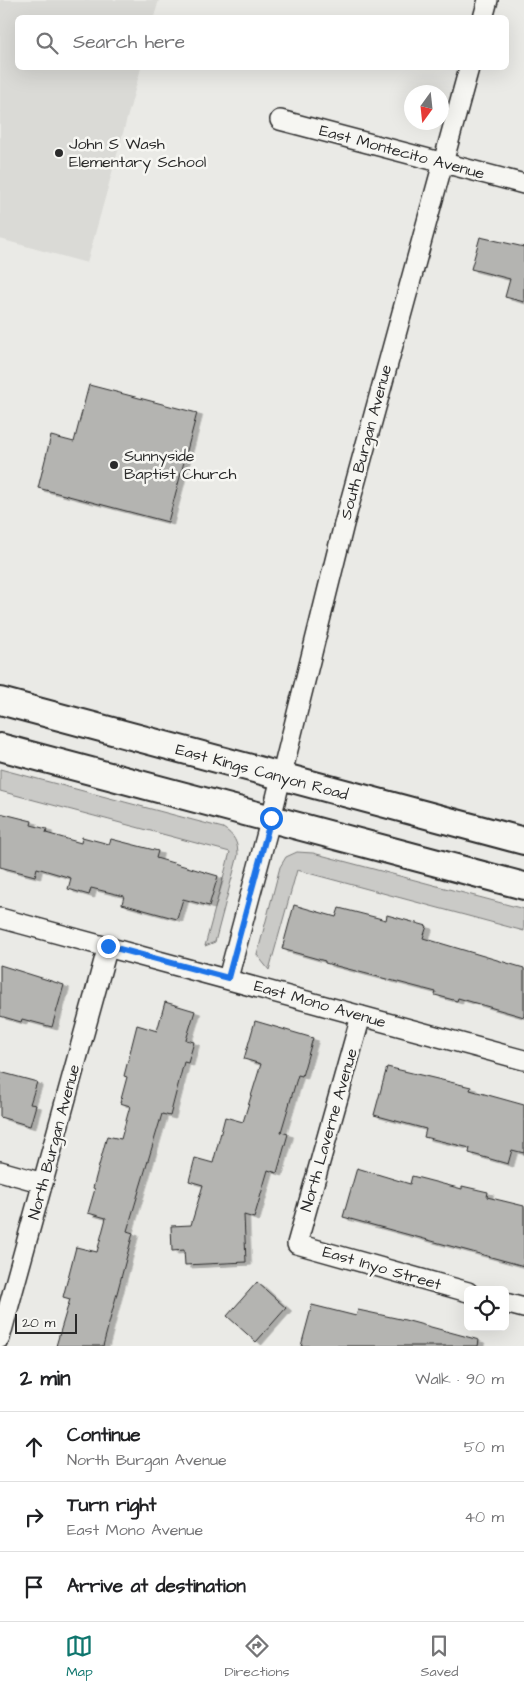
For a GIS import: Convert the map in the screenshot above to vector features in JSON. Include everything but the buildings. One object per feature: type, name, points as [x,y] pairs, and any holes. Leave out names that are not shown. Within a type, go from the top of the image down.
[{"type":"main road","name":"East Kings Canyon Road","points":[[0,701],[524,841]]},
{"type":"main road","points":[[0,747],[524,886]]},
{"type":"street","points":[[484,15],[488,0]]},
{"type":"street","name":"South Burgan Avenue","points":[[271,818],[344,524],[468,70]]},
{"type":"street","name":"East Montecito Avenue","points":[[280,120],[524,184]]},
{"type":"street","points":[[228,978],[271,818]]},
{"type":"street","name":"East Mono Avenue","points":[[0,918],[228,978],[524,1060]]},
{"type":"street","name":"North Burgan Avenue","points":[[0,1338],[108,946]]},
{"type":"street","name":"North Laverne Avenue","points":[[297,1244],[361,1016]]},
{"type":"street","points":[[0,1171],[43,1183]]},
{"type":"street","name":"East Inyo Street","points":[[297,1244],[464,1291]]},
{"type":"street","points":[[509,1304],[524,1308]]},
{"type":"shaded area","name":"John S Wash Elementary School","points":[[0,0],[159,0],[155,15],[15,15],[15,70],[140,70],[87,263],[0,239]]},
{"type":"shaded area","points":[[0,769],[223,828],[227,831],[235,839],[238,855],[215,942],[205,946],[230,852],[0,791]]},
{"type":"shaded area","points":[[297,852],[313,853],[524,909],[524,931],[297,870],[269,970],[257,955],[280,867],[286,857]]},
{"type":"place","name":"John S Wash Elementary School","points":[[59,153]]},
{"type":"place","name":"Sunnyside Baptist Church","points":[[114,465]]},
{"type":"route","points":[[108,946],[228,978],[271,818]]}]
